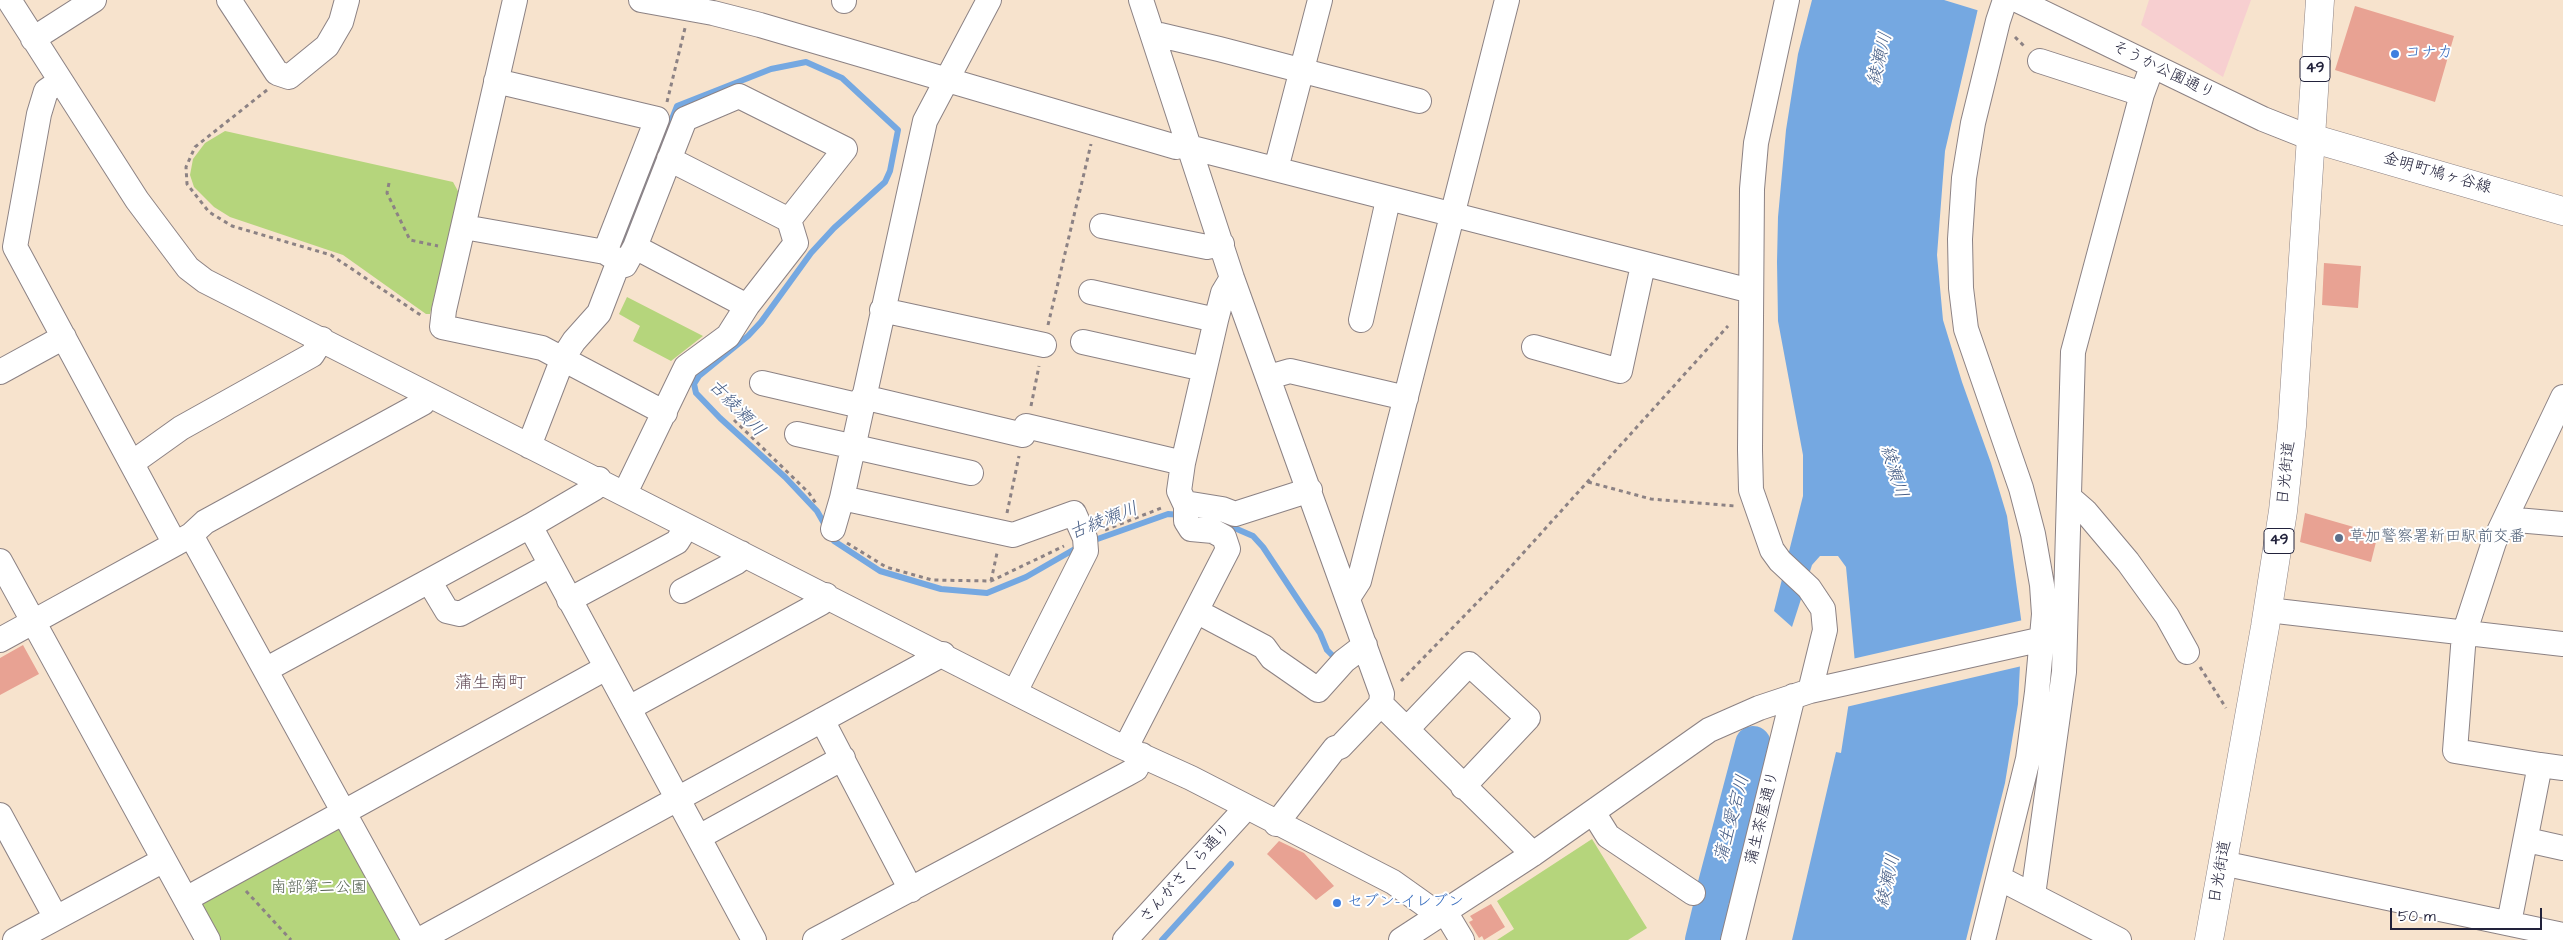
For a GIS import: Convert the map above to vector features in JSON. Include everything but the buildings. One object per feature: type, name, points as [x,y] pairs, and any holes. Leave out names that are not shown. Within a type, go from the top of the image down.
[{"type":"main road","name":"日光街道","points":[[2209,940],[2268,610],[2283,511],[2292,426],[2320,0]]},
{"type":"main road","name":"金明町鳩ヶ谷線","points":[[2311,138],[2563,211]]},
{"type":"street","points":[[9,0],[59,82],[137,200],[188,268],[205,281],[529,446],[592,487],[624,493],[1393,882],[1441,912],[1462,940]]},
{"type":"street","points":[[33,39],[94,0]]},
{"type":"street","points":[[230,0],[277,73],[288,77],[327,46],[341,22],[347,0]]},
{"type":"street","points":[[515,0],[443,318],[542,348],[665,413]]},
{"type":"street","points":[[641,0],[760,25],[1176,147],[1189,146],[1388,200],[1643,265],[1751,296]]},
{"type":"street","points":[[833,530],[842,498],[925,121],[989,0]]},
{"type":"street","points":[[1141,0],[1232,278],[1365,645],[1381,699],[1406,729],[1533,854]]},
{"type":"street","points":[[1276,170],[1320,0]]},
{"type":"street","points":[[1348,598],[1359,581],[1507,0]]},
{"type":"street","name":"蒲生茶屋通り","points":[[1733,940],[1826,630],[1824,609],[1809,588],[1780,561],[1772,550],[1751,490],[1752,190],[1756,143],[1787,0]]},
{"type":"street","points":[[1983,940],[2028,759],[2034,641],[2042,585],[2033,534],[2021,488],[1966,329],[1961,288],[1960,239],[1964,178],[1973,123],[2005,0]]},
{"type":"street","name":"そうか公園通り","points":[[2017,0],[2263,120],[2311,138]]},
{"type":"street","points":[[1154,39],[1160,36],[1302,70],[1419,101]]},
{"type":"street","points":[[2040,61],[2142,94]]},
{"type":"street","points":[[2032,895],[2064,672],[2073,352],[2142,94],[2152,67]]},
{"type":"street","points":[[496,81],[657,119],[620,253],[599,312],[574,340],[563,358],[529,446]]},
{"type":"street","points":[[59,82],[46,91],[39,114],[15,247],[132,463],[191,533],[267,668],[414,940]]},
{"type":"street","points":[[620,253],[669,159],[685,119],[739,96],[844,149],[789,220]]},
{"type":"street","points":[[624,493],[686,367],[728,336],[747,306],[796,243],[789,220],[669,159]]},
{"type":"street","points":[[1361,320],[1388,200]]},
{"type":"street","points":[[1102,226],[1207,247],[1222,244]]},
{"type":"street","points":[[464,227],[620,253],[747,306]]},
{"type":"street","points":[[1534,347],[1620,371],[1643,265]]},
{"type":"street","points":[[815,940],[1136,769],[1134,751],[1196,611],[1228,549],[1224,537],[1213,531],[1191,529],[1179,491],[1183,463],[1216,320],[1223,293],[1232,278]]},
{"type":"street","points":[[1091,292],[1216,320]]},
{"type":"street","points":[[882,310],[1044,344]]},
{"type":"street","points":[[0,372],[64,337]]},
{"type":"street","points":[[132,463],[181,428],[312,355],[322,339]]},
{"type":"street","points":[[1083,342],[1204,369]]},
{"type":"street","points":[[1269,377],[1290,371],[1406,398]]},
{"type":"street","points":[[762,383],[1025,431],[1183,463]]},
{"type":"street","points":[[0,640],[423,402],[428,395]]},
{"type":"street","points":[[2563,397],[2494,542],[2464,634],[2455,752],[2563,768]]},
{"type":"street","points":[[797,434],[971,473]]},
{"type":"street","points":[[267,668],[530,526],[592,487]]},
{"type":"street","points":[[1186,510],[1222,509],[1235,514],[1310,490]]},
{"type":"street","points":[[842,498],[1014,535],[1074,513],[1094,555],[1015,692]]},
{"type":"street","points":[[2070,498],[2085,511],[2128,562],[2168,616],[2187,652]]},
{"type":"street","points":[[2505,518],[2563,524]]},
{"type":"street","points":[[530,526],[754,940]]},
{"type":"street","points":[[569,600],[677,542],[687,526]]},
{"type":"street","points":[[682,591],[737,562],[741,553]]},
{"type":"street","points":[[0,561],[208,940]]},
{"type":"street","points":[[429,581],[447,611],[460,614],[551,565]]},
{"type":"street","points":[[630,708],[821,603],[826,596]]},
{"type":"street","points":[[2268,610],[2563,644]]},
{"type":"street","points":[[1196,611],[1264,647],[1272,658],[1318,690],[1344,661],[1365,645]]},
{"type":"street","points":[[1401,940],[1441,912],[1533,854],[1709,730],[1759,708],[1808,692],[2034,641]]},
{"type":"street","points":[[419,940],[943,654]]},
{"type":"street","points":[[1406,729],[1469,664],[1528,718],[1463,786]]},
{"type":"street","points":[[186,899],[373,794],[606,668]]},
{"type":"street","points":[[1276,824],[1335,748],[1340,747],[1381,699]]},
{"type":"street","points":[[822,720],[911,890]]},
{"type":"street","points":[[699,837],[843,758]]},
{"type":"street","points":[[2510,923],[2540,765]]},
{"type":"street","name":"さんがさくら通り","points":[[1125,940],[1246,808]]},
{"type":"street","points":[[1593,812],[1608,836],[1692,892]]},
{"type":"street","points":[[2,822],[56,918]]},
{"type":"street","points":[[2527,840],[2563,848]]},
{"type":"street","points":[[15,940],[164,860]]},
{"type":"street","points":[[2222,863],[2563,935]]},
{"type":"street","points":[[1998,878],[2119,940]]},
{"type":"path","points":[[653,118],[667,102],[690,9]]},
{"type":"path","points":[[282,76],[278,82],[195,147],[186,166],[187,184],[209,212],[232,226],[331,255],[429,321],[443,318]]},
{"type":"path","points":[[389,183],[387,194],[410,240],[458,251]]},
{"type":"path","points":[[1381,699],[1393,690],[1588,482],[1751,296]]},
{"type":"path","points":[[1588,482],[1651,498],[1757,506]]},
{"type":"path","points":[[2187,652],[2192,653],[2245,738]]},
{"type":"path","points":[[227,875],[234,888],[248,892],[291,940]]},
{"type":"shaded area","points":[[2149,0],[2251,0],[2223,77],[2141,25]]},
{"type":"green space","points":[[225,131],[453,182],[459,193],[430,314],[426,314],[343,255],[230,217],[214,207],[194,187],[190,175],[193,159],[205,143]]},
{"type":"green space","points":[[627,297],[703,336],[671,361],[633,341],[640,326],[619,314]]},
{"type":"green space","name":"南部第二公園","points":[[340,821],[402,940],[217,940],[196,902]]},
{"type":"green space","points":[[1592,839],[1647,928],[1628,940],[1497,940],[1514,929],[1497,901]]},
{"type":"water","name":"綾瀬川","points":[[1812,0],[1980,0],[1945,151],[1937,255],[1943,320],[2007,516],[2022,626],[2018,704],[2005,783],[1966,940],[1792,940],[1836,752],[1841,753],[1855,663],[1846,567],[1838,556],[1820,556],[1812,565],[1792,627],[1774,611],[1803,496],[1803,455],[1778,321],[1777,262],[1778,217],[1786,130],[1798,54]]},
{"type":"pier","points":[[1944,0],[1983,0],[1980,11]]},
{"type":"pier","points":[[2023,620],[2022,666],[1846,707],[1852,659]]},
{"type":"waterway","name":"古綾瀬川","points":[[619,253],[677,106],[771,69],[806,62],[842,78],[898,130],[890,171],[885,182],[834,228],[811,253],[761,322],[748,336],[699,376],[694,384],[696,393],[720,418],[785,477],[817,511],[834,541],[880,571],[941,589],[987,593],[1026,577],[1080,546]]},
{"type":"waterway","name":"古綾瀬川","points":[[1089,542],[1168,514],[1181,515]]},
{"type":"waterway","name":"古綾瀬川","points":[[1216,520],[1253,536],[1263,547],[1320,633],[1327,650],[1334,657]]},
{"type":"waterway","name":"蒲生愛宕川","points":[[1713,895],[1753,744]]},
{"type":"waterway","points":[[1162,940],[1231,864]]},
{"type":"waterway","name":"蒲生愛宕川","points":[[1703,940],[1711,907]]},
{"type":"place","name":"コナカ","points":[[2395,54]]},
{"type":"place","name":"草加警察署新田駅前交番","points":[[2339,538]]},
{"type":"place","name":"セブン-イレブン","points":[[1337,903]]},
{"type":"district","name":"蒲生南町","points":[[490,684]]}]
